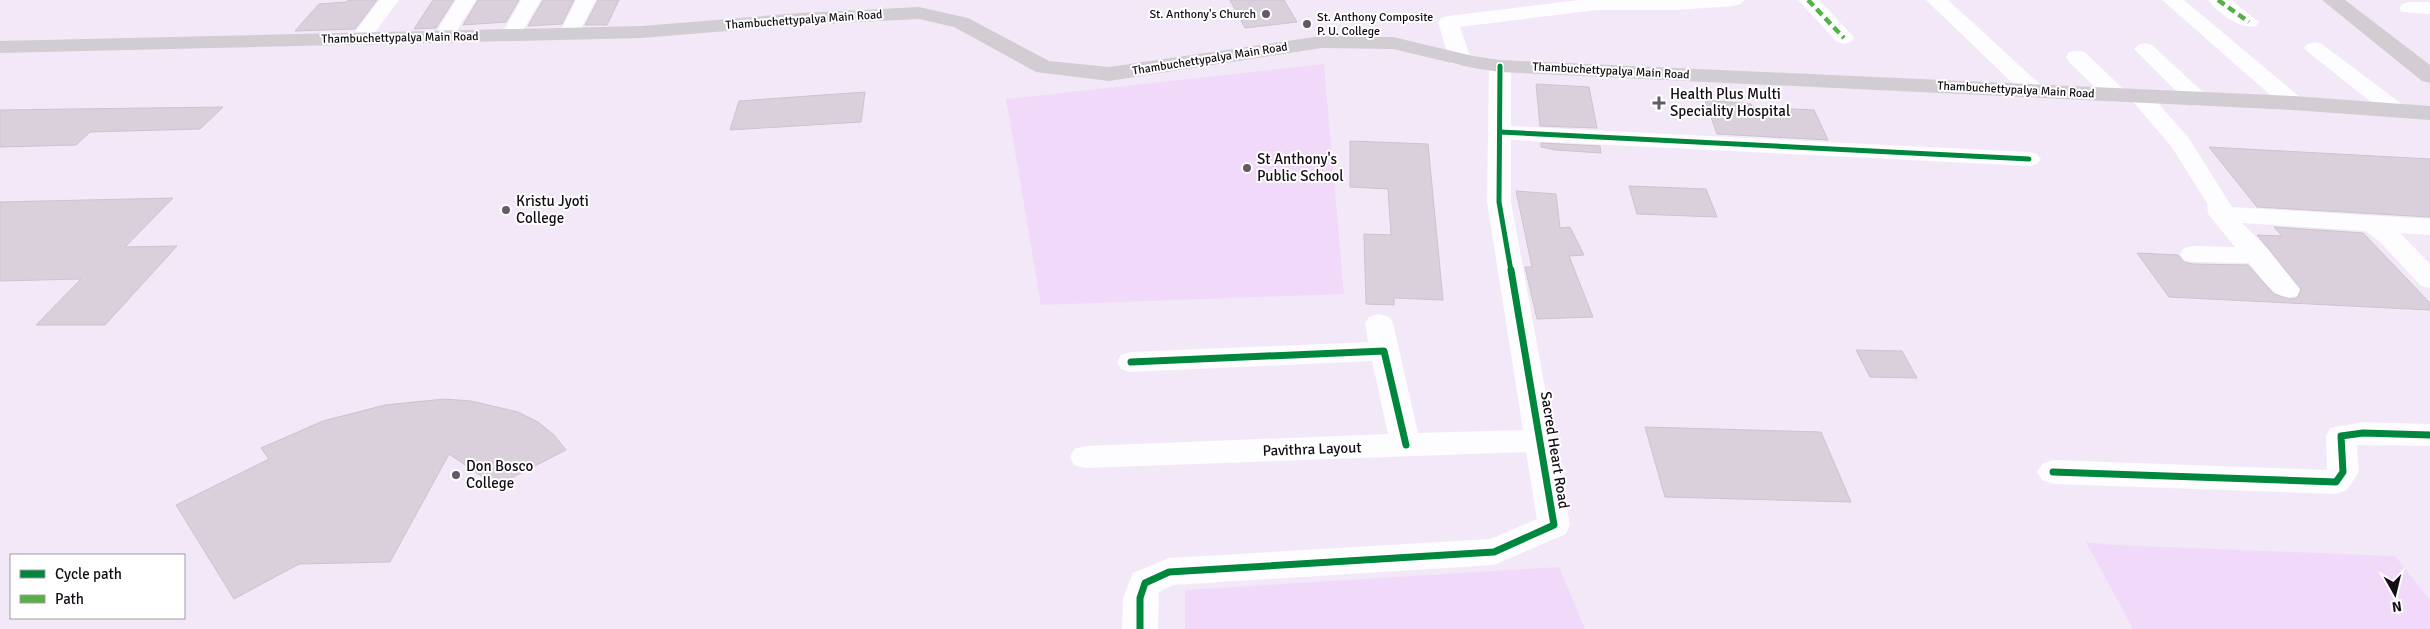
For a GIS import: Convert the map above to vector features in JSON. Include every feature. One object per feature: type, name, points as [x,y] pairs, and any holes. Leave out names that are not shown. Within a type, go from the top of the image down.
[{"type":"main road","points":[[2332,0],[2430,76]]},
{"type":"main road","name":"Thambuchettypalya Main Road","points":[[0,48],[642,32],[799,19],[919,13],[961,22],[1044,67],[1109,74],[1322,42],[1393,43],[1460,59],[1500,66],[2394,108],[2430,113]]},
{"type":"street","points":[[360,39],[389,0]]},
{"type":"street","points":[[443,37],[466,0]]},
{"type":"street","points":[[511,35],[531,0]]},
{"type":"street","points":[[570,34],[586,0]]},
{"type":"street","points":[[1460,59],[1448,22],[1617,2],[1676,4],[1734,0]]},
{"type":"street","points":[[1808,0],[1844,38]]},
{"type":"street","points":[[1936,0],[2034,91]]},
{"type":"street","points":[[2172,0],[2292,103]]},
{"type":"street","points":[[2218,0],[2249,22]]},
{"type":"street","points":[[2409,8],[2430,8]]},
{"type":"street","points":[[2315,48],[2394,108]]},
{"type":"street","points":[[2145,49],[2197,99]]},
{"type":"street","points":[[2077,57],[2128,95],[2180,142],[2219,203],[2221,214],[2287,290]]},
{"type":"street","name":"Sacred Heart Road","points":[[1140,629],[1140,598],[1145,583],[1169,572],[1494,552],[1554,525],[1499,202],[1500,66]]},
{"type":"street","points":[[1500,132],[2029,159]]},
{"type":"street","points":[[2221,214],[2430,227]]},
{"type":"street","points":[[2374,225],[2430,280]]},
{"type":"street","points":[[2193,254],[2258,255]]},
{"type":"street","points":[[1379,323],[1406,445]]},
{"type":"street","points":[[1131,362],[1384,351]]},
{"type":"street","points":[[2053,472],[2336,482],[2343,472],[2341,436],[2363,433],[2430,435]]},
{"type":"street","name":"Pavithra Layout","points":[[1085,457],[1540,440]]},
{"type":"shaded area","points":[[1324,64],[1344,294],[1041,305],[1006,99]]},
{"type":"shaded area","points":[[2086,542],[2114,545],[2395,556],[2430,600],[2430,629],[2133,629]]},
{"type":"shaded area","points":[[1559,567],[1585,629],[1185,629],[1185,590]]},
{"type":"building","points":[[348,0],[377,0],[355,29],[295,31],[319,4],[346,2]]},
{"type":"building","points":[[433,0],[454,0],[436,28],[414,29]]},
{"type":"building","points":[[478,0],[519,0],[506,22],[463,25]]},
{"type":"building","points":[[543,0],[574,0],[562,24],[528,26]]},
{"type":"building","points":[[598,0],[619,0],[607,25],[585,25]]},
{"type":"building","points":[[1230,0],[1284,0],[1297,22],[1245,28]]},
{"type":"building","points":[[1536,84],[1589,87],[1597,128],[1540,126]]},
{"type":"building","points":[[865,92],[861,122],[730,130],[739,101]]},
{"type":"building","points":[[1705,100],[1751,104],[1752,107],[1814,110],[1828,140],[1717,134]]},
{"type":"building","points":[[223,107],[200,129],[90,132],[76,145],[0,147],[0,110]]},
{"type":"building","points":[[1350,141],[1428,144],[1443,300],[1394,298],[1394,305],[1366,304],[1364,234],[1391,235],[1388,189],[1350,187]]},
{"type":"building","points":[[1541,143],[1600,146],[1601,153],[1556,150],[1541,147]]},
{"type":"building","points":[[2209,147],[2430,159],[2430,217],[2257,207]]},
{"type":"building","points":[[1629,186],[1706,189],[1717,217],[1637,214]]},
{"type":"building","points":[[1516,191],[1556,194],[1560,228],[1570,227],[1584,255],[1569,256],[1593,317],[1537,319],[1525,267],[1532,267]]},
{"type":"building","points":[[173,198],[125,247],[177,246],[105,325],[36,325],[81,279],[0,281],[0,202]]},
{"type":"building","points":[[2274,227],[2363,233],[2430,303],[2430,310],[2169,297],[2137,253],[2178,255],[2184,262],[2193,264],[2248,265],[2274,294],[2289,299],[2297,298],[2301,289],[2257,235],[2282,236]]},
{"type":"building","points":[[1856,350],[1902,351],[1917,378],[1870,377]]},
{"type":"building","points":[[444,399],[471,401],[518,412],[538,422],[554,435],[566,450],[496,486],[449,454],[390,562],[299,564],[234,599],[176,505],[269,459],[261,448],[323,421],[385,405]]},
{"type":"building","points":[[1645,427],[1821,432],[1851,502],[1665,497]]},
{"type":"marked path","points":[[1808,0],[1844,38]]},
{"type":"marked path","points":[[2218,0],[2249,22]]},
{"type":"cycle path","points":[[1140,629],[1140,598],[1145,583],[1169,572],[1494,552],[1554,525],[1499,202],[1500,66]]},
{"type":"cycle path","points":[[1500,132],[2029,159]]},
{"type":"cycle path","points":[[1131,362],[1384,351],[1406,445]]},
{"type":"cycle path","points":[[2053,472],[2336,482],[2343,472],[2341,436],[2363,433],[2430,435]]},
{"type":"place","name":"St. Anthony's Church","points":[[1266,14]]},
{"type":"place","name":"St. Anthony Composite P. U. College","points":[[1307,24]]},
{"type":"place","name":"Health Plus Multi Speciality Hospital","points":[[1659,103]]},
{"type":"place","name":"St Anthony's Public School","points":[[1247,168]]},
{"type":"place","name":"Kristu Jyoti College","points":[[506,210]]},
{"type":"place","name":"Don Bosco College","points":[[456,475]]}]
